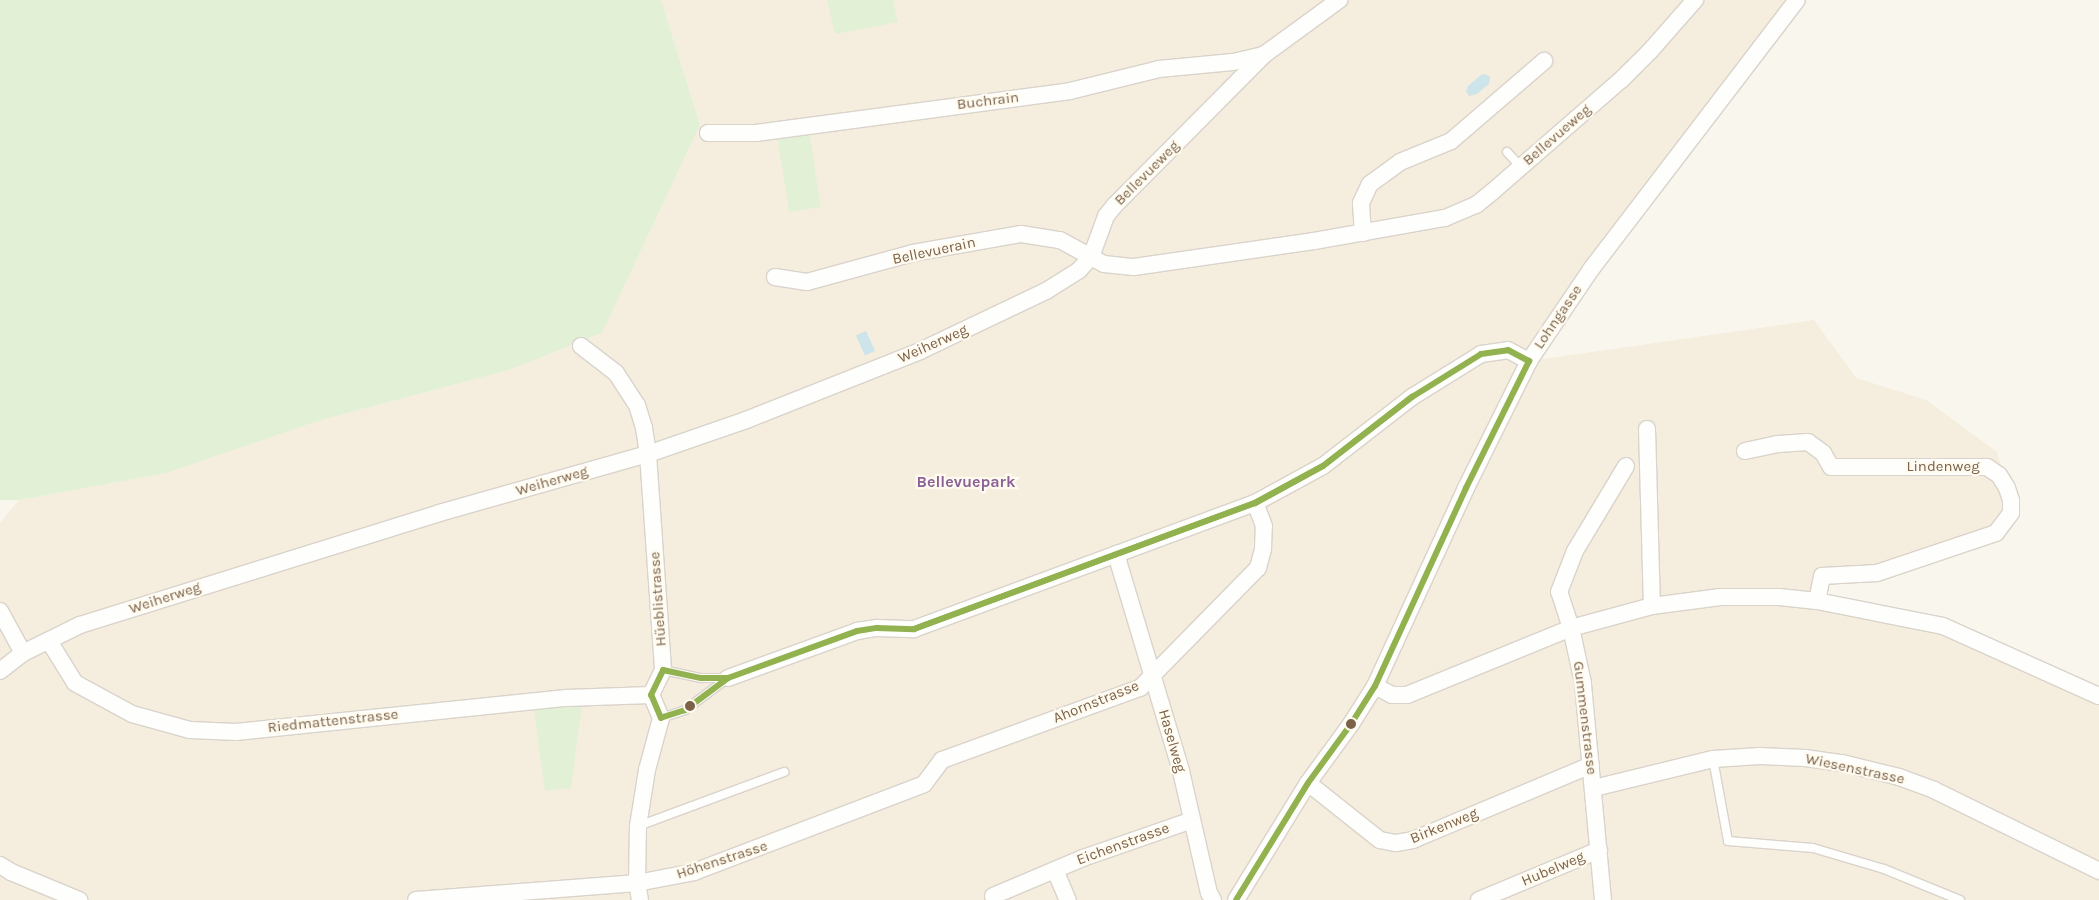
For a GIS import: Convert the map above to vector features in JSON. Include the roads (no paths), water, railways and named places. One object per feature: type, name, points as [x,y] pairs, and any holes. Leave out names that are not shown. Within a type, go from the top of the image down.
[{"type":"street","name":"Bellevueweg","points":[[1339,0],[1265,54],[1115,205],[1106,216],[1091,257],[1111,266],[1134,267],[1422,223],[1462,212],[1481,201],[1620,80],[1658,43],[1695,0]]},
{"type":"street","name":"Lohngasse","points":[[1236,900],[1308,783],[1351,724],[1375,686],[1466,488],[1529,361],[1592,268],[1797,0]]},
{"type":"street","name":"Buchrain","points":[[708,133],[756,133],[1070,91],[1159,69],[1233,62],[1265,54]]},
{"type":"street","points":[[1363,232],[1362,203],[1370,184],[1400,162],[1452,141],[1544,61]]},
{"type":"street","name":"Bellevuerain","points":[[775,276],[807,282],[913,253],[1021,234],[1060,240],[1091,257]]},
{"type":"street","name":"Weiherweg","points":[[0,671],[23,653],[80,625],[439,512],[648,454],[801,399],[920,351],[1059,284],[1079,270],[1091,257]]},
{"type":"street","name":"Hüeblistrasse","points":[[581,346],[616,373],[638,406],[648,454],[663,670],[651,695]]},
{"type":"street","points":[[728,678],[856,631],[877,628],[914,629],[1255,503],[1323,466],[1412,397],[1482,354],[1508,350],[1529,361]]},
{"type":"street","points":[[1647,429],[1652,606]]},
{"type":"street","name":"Lindenweg","points":[[1745,451],[1778,444],[1808,442],[1823,453],[1831,467],[1987,467],[1999,475],[2007,488],[2011,500],[2011,513],[1996,533],[1877,573],[1822,576],[1817,601]]},
{"type":"street","name":"Gummenstrasse","points":[[1603,900],[1583,682],[1571,628],[1559,592],[1575,551],[1626,466]]},
{"type":"street","name":"Ahornstrasse","points":[[843,814],[924,784],[942,760],[1140,688],[1258,568],[1263,549],[1264,526],[1255,503]]},
{"type":"street","name":"Haselweg","points":[[1116,554],[1181,771],[1209,893],[1213,900]]},
{"type":"street","points":[[1375,686],[1392,695],[1407,695],[1571,628],[1652,606],[1720,598],[1779,597],[1817,601],[1944,626],[2099,696]]},
{"type":"street","points":[[0,611],[23,653]]},
{"type":"street","name":"Riedmattenstrasse","points":[[49,641],[75,683],[132,714],[190,730],[236,732],[556,699],[651,695]]},
{"type":"street","points":[[640,900],[637,883],[638,826],[647,770],[661,718],[651,695]]},
{"type":"street","name":"Wiesenstrasse","points":[[1594,788],[1713,759],[1760,756],[1805,758],[1842,763],[1899,777],[1939,792],[2099,870]]},
{"type":"street","name":"Birkenweg","points":[[1308,783],[1380,840],[1396,843],[1414,840],[1591,765]]},
{"type":"street","name":"Höhenstrasse","points":[[416,900],[637,883],[694,872],[748,853],[843,814]]},
{"type":"street","name":"Eichenstrasse","points":[[992,896],[1055,870],[1192,820]]},
{"type":"street","name":"Hubelweg","points":[[1480,900],[1599,850]]},
{"type":"street","points":[[0,865],[11,872],[79,900]]},
{"type":"street","points":[[1055,870],[1068,900]]},
{"type":"lane","points":[[1507,152],[1520,166]]},
{"type":"lane","points":[[663,670],[701,678],[728,678]]},
{"type":"lane","points":[[661,718],[685,710],[728,678]]},
{"type":"lane","points":[[1713,759],[1728,841],[1813,848],[1884,869],[1960,900]]},
{"type":"lane","points":[[638,826],[784,772]]},
{"type":"water","points":[[1485,74],[1490,77],[1489,84],[1477,94],[1469,96],[1466,91],[1468,86]]},
{"type":"water","points":[[866,331],[875,351],[865,356],[856,335]]},
{"type":"district","name":"Bellevuepark","points":[[966,482]]}]
